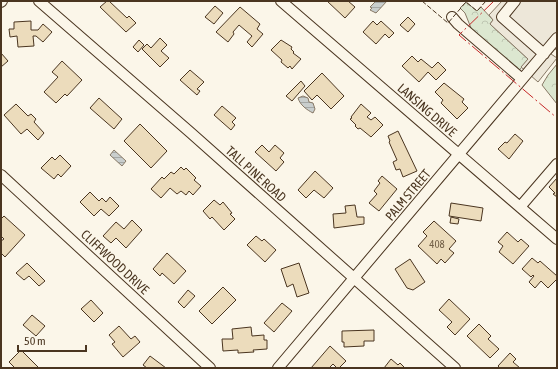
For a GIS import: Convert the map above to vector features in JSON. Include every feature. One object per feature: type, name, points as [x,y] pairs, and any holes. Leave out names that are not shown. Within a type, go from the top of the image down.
[{"type":"street","name":"TALL PINE ROAD","points":[[39,1],[191,133],[455,368]]},
{"type":"street","name":"LANSING DRIVE","points":[[280,1],[557,239]]},
{"type":"street","points":[[516,1],[502,17],[544,54]]},
{"type":"street","points":[[452,17],[520,82]]},
{"type":"street","name":"PALM STREET","points":[[278,368],[557,38]]},
{"type":"street","points":[[520,207],[557,164]]},
{"type":"street","name":"CLIFFWOOD DRIVE","points":[[1,175],[210,368]]},
{"type":"green space","points":[[466,2],[477,11],[481,7],[493,20],[490,24],[528,59],[518,72],[471,28],[465,13],[460,8]]},
{"type":"green space","points":[[557,64],[557,104],[542,85]]},
{"type":"shaded area","points":[[376,1],[387,1],[376,13],[370,10],[372,8],[370,7]]},
{"type":"shaded area","points":[[502,1],[557,1],[557,50],[555,49],[551,54],[557,58],[538,82],[521,67],[528,59],[490,24],[493,20],[489,15]]},
{"type":"shaded area","points":[[303,96],[308,98],[309,102],[313,103],[315,109],[313,113],[300,103],[298,98]]},
{"type":"shaded area","points":[[114,150],[126,161],[122,166],[110,155]]},
{"type":"building","points":[[109,1],[127,18],[129,16],[136,23],[126,32],[100,7]]},
{"type":"building","points":[[327,1],[348,1],[355,7],[345,18]]},
{"type":"building","points":[[215,6],[223,13],[214,24],[205,17]]},
{"type":"building","points":[[240,7],[260,24],[257,29],[263,34],[252,47],[247,42],[252,36],[239,25],[233,32],[234,34],[228,42],[216,32]]},
{"type":"building","points":[[408,17],[415,24],[408,32],[400,25]]},
{"type":"building","points":[[31,21],[31,30],[38,30],[43,24],[52,32],[43,42],[36,36],[33,36],[34,46],[18,47],[17,36],[10,37],[9,29],[14,29],[14,22]]},
{"type":"building","points":[[373,21],[377,25],[381,21],[394,33],[389,38],[385,34],[376,44],[363,32]]},
{"type":"building","points":[[160,38],[167,45],[161,51],[169,58],[160,67],[142,49],[147,44],[151,48]]},
{"type":"building","points":[[139,40],[144,45],[138,52],[133,47]]},
{"type":"building","points":[[281,40],[292,47],[291,49],[294,52],[293,53],[301,59],[292,69],[290,66],[288,68],[281,62],[282,60],[271,50]]},
{"type":"building","points":[[1,53],[8,61],[1,67]]},
{"type":"building","points":[[412,56],[418,62],[421,59],[432,68],[438,62],[446,70],[436,80],[428,72],[419,82],[402,66]]},
{"type":"building","points":[[62,61],[82,80],[67,96],[65,94],[56,103],[44,92],[58,77],[52,72]]},
{"type":"building","points":[[190,70],[204,82],[197,89],[200,91],[197,95],[180,80]]},
{"type":"building","points":[[322,73],[344,96],[331,109],[317,95],[312,100],[304,91]]},
{"type":"building","points":[[301,81],[305,86],[292,101],[286,96]]},
{"type":"building","points":[[444,83],[464,99],[462,102],[468,108],[457,119],[441,103],[443,100],[435,92]]},
{"type":"building","points":[[99,98],[122,119],[114,129],[90,108]]},
{"type":"building","points":[[16,104],[28,116],[31,114],[36,119],[34,122],[44,133],[38,140],[27,129],[21,134],[4,115]]},
{"type":"building","points":[[361,104],[371,113],[367,117],[371,120],[375,117],[383,125],[371,137],[360,128],[358,129],[350,119]]},
{"type":"building","points":[[222,106],[236,118],[232,122],[235,125],[231,130],[214,115]]},
{"type":"building","points":[[140,124],[167,151],[151,168],[124,141]]},
{"type":"building","points":[[398,131],[417,171],[403,177],[400,169],[396,170],[393,162],[397,160],[388,136]]},
{"type":"building","points":[[515,134],[523,141],[509,159],[498,149],[505,142],[507,143]]},
{"type":"building","points":[[262,145],[269,152],[275,145],[284,153],[280,158],[284,162],[276,171],[255,152]]},
{"type":"building","points":[[60,155],[71,166],[61,177],[58,174],[54,179],[41,168],[52,157],[55,160]]},
{"type":"building","points":[[181,167],[184,170],[186,168],[196,178],[194,180],[201,186],[193,195],[189,191],[186,195],[181,191],[177,194],[170,188],[161,198],[151,189],[162,177],[164,179],[171,172],[174,174]]},
{"type":"building","points":[[315,171],[333,188],[324,198],[314,190],[306,198],[298,190]]},
{"type":"building","points":[[382,176],[397,189],[379,211],[369,203],[377,194],[374,191],[380,183],[378,181]]},
{"type":"building","points":[[557,178],[557,197],[553,194],[555,193],[549,187]]},
{"type":"building","points":[[90,192],[99,201],[102,198],[106,202],[110,197],[119,206],[109,216],[101,209],[94,216],[80,202]]},
{"type":"building","points":[[214,200],[220,205],[223,202],[232,213],[230,214],[235,219],[224,230],[212,217],[210,219],[203,211]]},
{"type":"building","points":[[451,203],[483,208],[481,221],[449,216]]},
{"type":"building","points":[[355,205],[357,217],[364,217],[364,224],[334,228],[333,214],[346,213],[345,206]]},
{"type":"building","points":[[4,216],[25,235],[5,257],[1,253],[1,241],[4,239],[1,236],[1,219]]},
{"type":"building","points":[[451,217],[459,219],[458,224],[450,223]]},
{"type":"building","points":[[132,220],[142,230],[126,248],[116,238],[111,243],[103,236],[116,222],[124,229]]},
{"type":"building","points":[[434,221],[456,241],[449,249],[454,253],[445,263],[441,259],[437,264],[418,246],[427,236],[423,232]]},
{"type":"building","points":[[507,232],[518,242],[521,239],[529,246],[513,264],[499,252],[503,246],[498,242]]},
{"type":"building","points":[[256,236],[262,241],[264,239],[276,250],[265,262],[247,245]]},
{"type":"building","points":[[167,253],[186,271],[174,284],[162,273],[160,276],[153,269]]},
{"type":"building","points":[[532,258],[538,263],[540,261],[557,276],[557,279],[548,288],[541,281],[535,288],[529,282],[534,276],[533,275],[531,277],[522,269]]},
{"type":"building","points":[[410,259],[425,282],[413,290],[407,288],[395,269]]},
{"type":"building","points":[[27,263],[45,281],[39,286],[29,276],[24,280],[16,273]]},
{"type":"building","points":[[299,263],[309,293],[297,297],[293,284],[287,287],[281,269]]},
{"type":"building","points":[[223,287],[236,300],[212,324],[199,311]]},
{"type":"building","points":[[188,290],[195,296],[184,308],[178,302]]},
{"type":"building","points":[[449,299],[470,319],[455,335],[447,327],[452,322],[439,310]]},
{"type":"building","points":[[91,300],[103,313],[94,322],[81,309]]},
{"type":"building","points":[[282,303],[292,311],[274,332],[264,323]]},
{"type":"building","points":[[32,315],[45,326],[36,336],[23,325]]},
{"type":"building","points":[[479,324],[491,336],[488,339],[499,349],[490,358],[467,336]]},
{"type":"building","points":[[119,326],[131,339],[135,336],[140,342],[123,357],[112,344],[115,342],[109,335]]},
{"type":"building","points":[[251,327],[252,336],[264,335],[264,340],[267,340],[267,349],[238,353],[238,350],[223,351],[222,339],[233,339],[232,329]]},
{"type":"building","points":[[374,330],[374,341],[364,341],[364,346],[344,347],[344,342],[342,342],[342,331]]},
{"type":"building","points":[[330,346],[346,361],[339,368],[333,364],[329,368],[311,368]]},
{"type":"building","points":[[21,350],[39,368],[15,368],[9,362]]},
{"type":"building","points":[[510,353],[516,359],[513,362],[520,368],[500,368],[498,366]]},
{"type":"building","points":[[150,356],[166,368],[147,368],[143,365]]},
{"type":"building","points":[[391,359],[398,365],[400,363],[405,368],[384,368]]},
{"type":"fence","points":[[422,1],[448,23],[466,2],[477,11],[486,1]]},
{"type":"power","points":[[494,1],[459,35],[557,118]]}]
